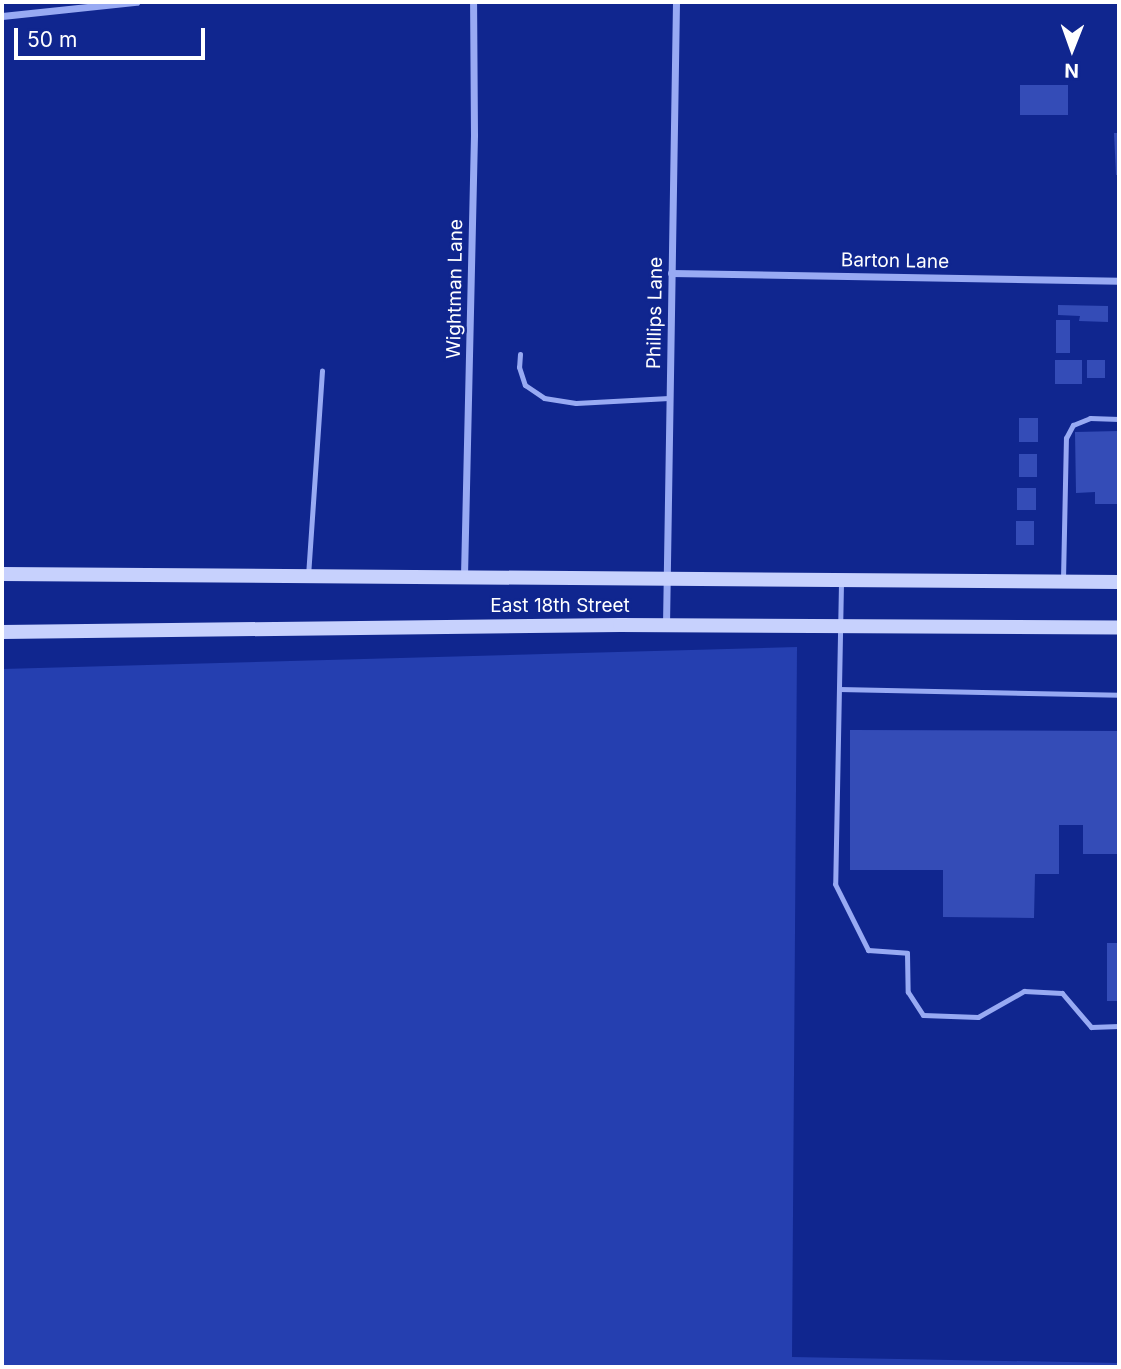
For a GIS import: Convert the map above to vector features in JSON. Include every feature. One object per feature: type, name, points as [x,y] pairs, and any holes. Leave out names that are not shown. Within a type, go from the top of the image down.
[{"type":"main road","name":"East 18th Street","points":[[2,574],[1119,582]]},
{"type":"main road","name":"East 18th Street","points":[[2,632],[666,625],[1119,628]]},
{"type":"street","points":[[2,16],[136,2]]},
{"type":"street","name":"Wightman Lane","points":[[464,576],[474,135],[473,2]]},
{"type":"street","name":"Phillips Lane","points":[[666,625],[676,2]]},
{"type":"street","name":"Barton Lane","points":[[671,273],[1119,281]]},
{"type":"lane","points":[[520,355],[519,367],[525,385],[544,398],[576,403],[669,398]]},
{"type":"lane","points":[[308,576],[322,370]]},
{"type":"lane","points":[[1063,581],[1066,438],[1073,425],[1090,418],[1119,419]]},
{"type":"lane","points":[[841,579],[835,884],[868,950],[907,953],[908,992],[923,1015],[978,1017],[1024,991],[1037,991],[1062,993],[1091,1027],[1119,1026]]},
{"type":"lane","points":[[839,689],[1119,695]]},
{"type":"shaded area","points":[[797,647],[792,1357],[1119,1363],[1119,1367],[2,1367],[2,669]]},
{"type":"building","points":[[1020,85],[1068,85],[1068,115],[1020,115]]},
{"type":"building","points":[[1114,133],[1119,133],[1119,175],[1116,175]]},
{"type":"building","points":[[1058,305],[1108,306],[1108,322],[1079,321],[1080,316],[1058,315]]},
{"type":"building","points":[[1056,320],[1070,320],[1070,353],[1056,353]]},
{"type":"building","points":[[1055,360],[1082,360],[1082,384],[1055,384]]},
{"type":"building","points":[[1087,360],[1105,360],[1105,378],[1087,378]]},
{"type":"building","points":[[1019,418],[1038,418],[1038,442],[1019,442]]},
{"type":"building","points":[[1119,431],[1119,504],[1095,504],[1095,492],[1076,493],[1075,432]]},
{"type":"building","points":[[1019,454],[1037,454],[1037,477],[1019,477]]},
{"type":"building","points":[[1017,488],[1036,488],[1036,510],[1017,510]]},
{"type":"building","points":[[1016,521],[1034,521],[1034,545],[1016,545]]},
{"type":"building","points":[[850,730],[1119,731],[1119,854],[1083,854],[1083,825],[1059,825],[1059,874],[1035,874],[1034,918],[943,917],[943,870],[850,870]]},
{"type":"building","points":[[1107,943],[1119,943],[1119,1001],[1107,1001]]}]
